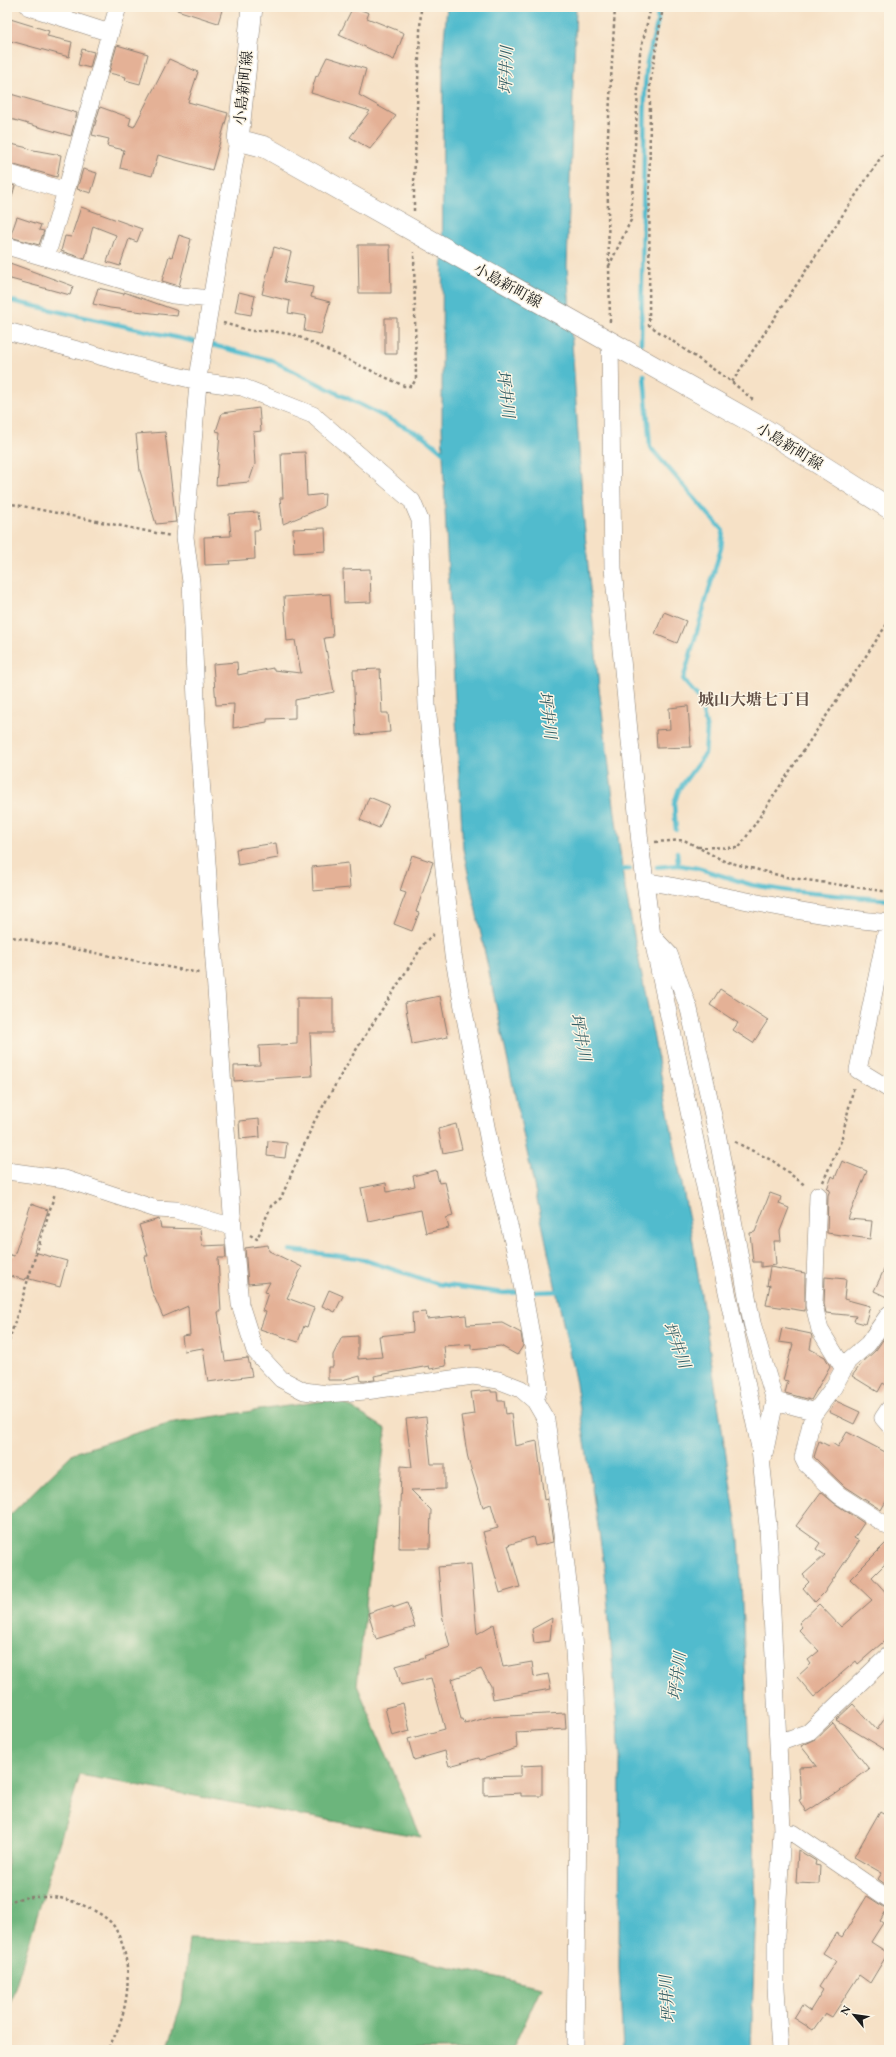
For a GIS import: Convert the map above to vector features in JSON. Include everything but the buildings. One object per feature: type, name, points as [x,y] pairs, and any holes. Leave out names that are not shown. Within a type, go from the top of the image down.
[{"type":"main road","name":"小島新町線","points":[[252,7],[238,140],[265,147],[606,339],[764,429],[889,508]]},
{"type":"street","points":[[29,7],[110,33]]},
{"type":"street","points":[[46,257],[118,7]]},
{"type":"street","points":[[238,140],[210,299],[199,377],[185,537],[191,582],[197,723],[233,1227],[240,1304],[255,1351],[282,1379],[304,1391],[327,1394],[366,1391],[473,1376],[498,1380],[521,1389],[536,1401],[546,1420],[568,1583],[576,1691],[578,1796],[575,2050]]},
{"type":"street","points":[[7,173],[66,191]]},
{"type":"street","points":[[7,246],[173,296],[210,299]]},
{"type":"street","points":[[7,330],[242,387],[313,415],[412,501],[420,520],[427,706],[453,955],[491,1152],[522,1284],[538,1374],[539,1386],[536,1401]]},
{"type":"street","points":[[606,339],[613,568],[640,843],[652,936],[760,1448],[762,1467],[768,1526],[782,1830],[776,1934],[776,1988],[780,2050]]},
{"type":"street","points":[[645,881],[717,894],[763,905],[844,919],[889,923],[858,1070],[889,1090]]},
{"type":"street","points":[[652,936],[669,954],[689,1009],[717,1133],[752,1323],[775,1402],[762,1467]]},
{"type":"street","points":[[7,1171],[60,1178],[156,1209],[176,1210],[233,1227]]},
{"type":"street","points":[[818,1195],[814,1305],[820,1330],[844,1369]]},
{"type":"street","points":[[888,1314],[868,1344],[848,1361],[833,1388],[813,1415],[803,1458],[806,1464],[839,1495],[889,1527]]},
{"type":"street","points":[[775,1402],[809,1410],[813,1415]]},
{"type":"street","points":[[889,1409],[883,1418],[889,1425]]},
{"type":"street","points":[[778,1743],[809,1732],[889,1656]]},
{"type":"street","points":[[793,1833],[889,1899]]},
{"type":"path","points":[[207,320],[252,330],[272,331],[295,335],[404,386],[412,386],[416,379],[414,279],[421,236],[414,184],[421,7]]},
{"type":"path","points":[[606,339],[609,267],[607,153],[615,7]]},
{"type":"path","points":[[609,267],[631,220],[640,53],[650,11],[649,7]]},
{"type":"path","points":[[663,7],[664,11],[650,85],[649,325],[732,382],[755,403]]},
{"type":"path","points":[[732,382],[889,145]]},
{"type":"path","points":[[7,502],[171,536],[185,537]]},
{"type":"path","points":[[698,848],[739,848],[889,621]]},
{"type":"path","points":[[640,843],[684,840],[724,861],[786,877],[889,892]]},
{"type":"path","points":[[233,1227],[257,1239],[271,1206],[281,1198],[314,1122],[349,1061],[425,942],[450,920]]},
{"type":"path","points":[[7,936],[203,974],[215,974]]},
{"type":"path","points":[[717,1133],[773,1161],[818,1195],[841,1141],[858,1070]]},
{"type":"path","points":[[7,1347],[60,1178]]},
{"type":"path","points":[[7,1903],[18,1897],[61,1897],[93,1909],[115,1927],[126,1958],[127,2001],[115,2037],[107,2050]]},
{"type":"green space","points":[[337,1399],[386,1429],[357,1685],[421,1837],[80,1775],[7,2014],[7,1518],[73,1453],[168,1423]]},
{"type":"green space","points":[[189,1938],[347,1944],[541,1987],[512,2050],[167,2050],[182,2002]]},
{"type":"water","name":"坪井川","points":[[447,7],[576,7],[567,266],[583,511],[599,688],[624,883],[692,1236],[739,1539],[756,1902],[751,2050],[623,2050],[619,1968],[620,1756],[605,1572],[576,1384],[463,849],[446,532],[442,427],[443,51]]},
{"type":"waterway","points":[[641,344],[645,87],[647,62],[658,20],[656,7]]},
{"type":"waterway","points":[[7,300],[201,343]]},
{"type":"waterway","points":[[208,344],[271,360],[423,436],[448,456]]},
{"type":"waterway","points":[[644,375],[650,447],[723,531],[721,548],[683,680],[700,699],[707,730],[705,754],[679,789],[674,804],[676,830]]},
{"type":"waterway","points":[[677,852],[678,865]]},
{"type":"waterway","points":[[657,867],[678,865],[697,868],[752,885],[789,891],[889,900]]},
{"type":"waterway","points":[[618,870],[630,869]]},
{"type":"waterway","points":[[290,1250],[358,1258],[438,1284],[503,1293],[563,1291]]},
{"type":"district","name":"城山大塘七丁目","points":[[754,699]]}]
